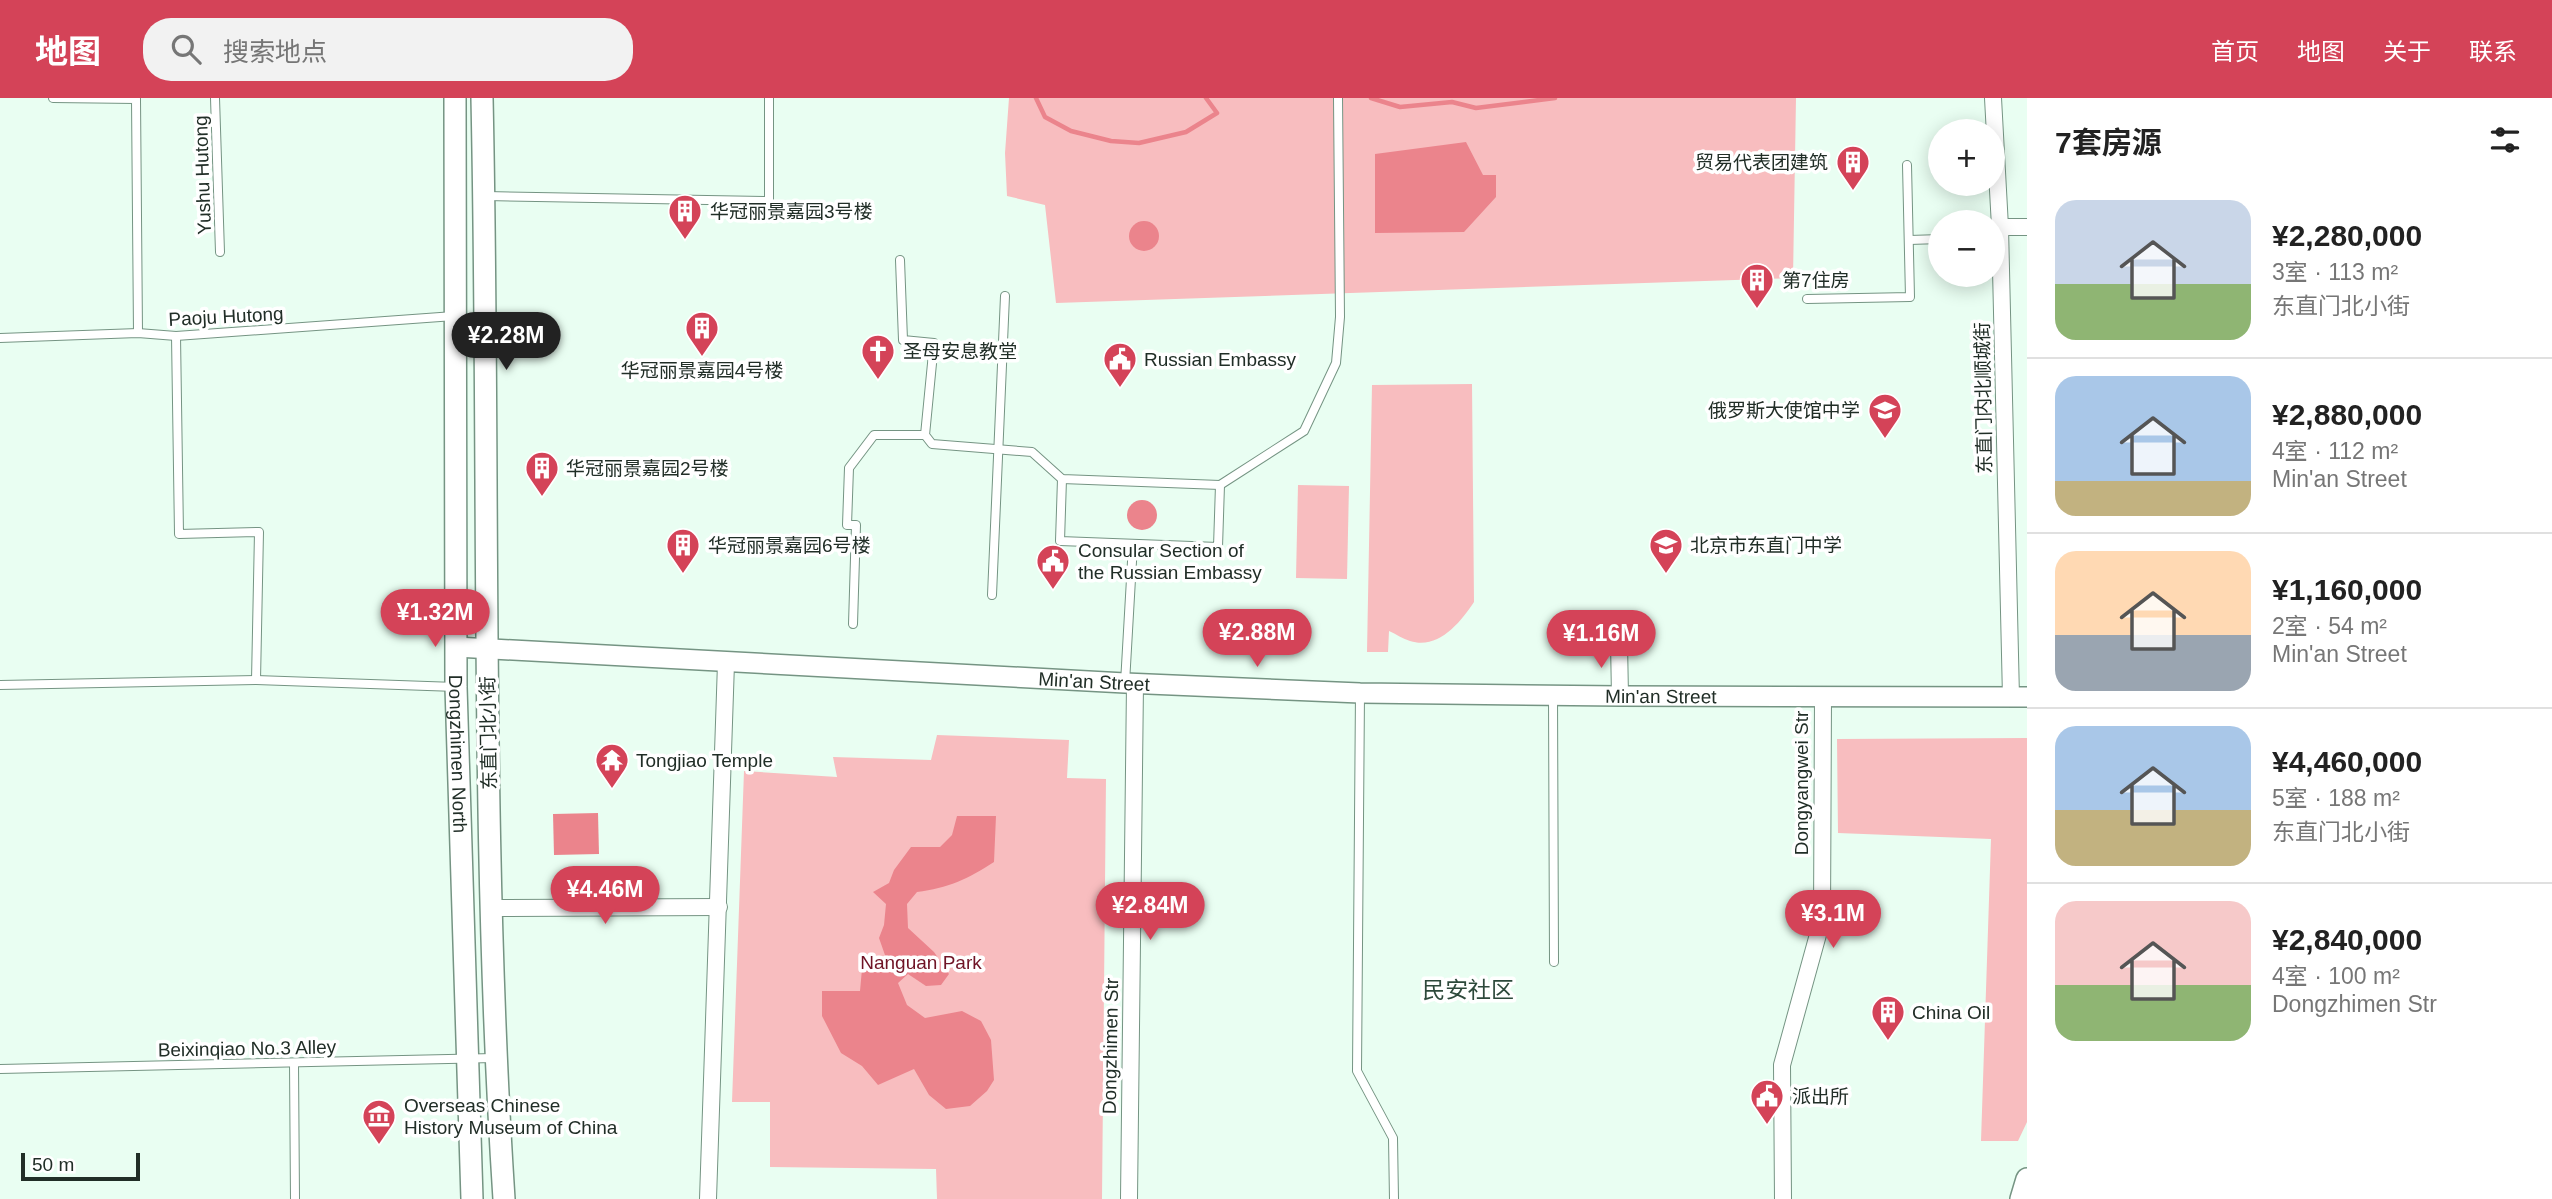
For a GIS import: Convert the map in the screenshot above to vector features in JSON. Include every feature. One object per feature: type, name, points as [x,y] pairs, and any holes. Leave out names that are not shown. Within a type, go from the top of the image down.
[{"type":"main road","name":"Dongzhimen North","points":[[455,98],[456,687],[472,1199]]},
{"type":"main road","name":"东直门北小街","points":[[482,98],[486,647],[495,1058],[504,1199]]},
{"type":"main road","points":[[2021,1199],[2027,1179]]},
{"type":"street","name":"东直门内北顺城街","points":[[1993,98],[1997,210]]},
{"type":"street","points":[[2005,232],[2027,227]]},
{"type":"street","name":"东直门内北顺城街","points":[[2000,287],[2019,697]]},
{"type":"street","points":[[1619,643],[1620,696]]},
{"type":"street","name":"Min'an Street","points":[[456,647],[1130,684],[1360,693],[2019,697]]},
{"type":"street","points":[[708,1199],[726,663]]},
{"type":"street","name":"Dongzhimen Str","points":[[1129,1199],[1130,684]]},
{"type":"street","name":"Dongyangwei Str","points":[[1783,1199],[1782,1065],[1822,920],[1823,697]]},
{"type":"street","points":[[492,908],[719,907]]},
{"type":"lane","points":[[53,98],[136,99],[138,333]]},
{"type":"lane","name":"Yushu Hutong","points":[[215,98],[220,252]]},
{"type":"lane","points":[[484,196],[769,201],[769,98]]},
{"type":"lane","points":[[900,260],[903,340],[934,343],[925,435],[932,444],[1032,452],[1062,479],[1220,485],[1304,431],[1336,363],[1340,317],[1338,98]]},
{"type":"lane","points":[[1807,299],[1910,297],[1907,165]]},
{"type":"lane","points":[[1909,240],[1928,239]]},
{"type":"lane","points":[[992,594],[1005,296]]},
{"type":"lane","name":"Paoju Hutong","points":[[0,338],[138,333],[176,336],[454,316]]},
{"type":"lane","points":[[176,336],[178,534],[259,532],[256,680]]},
{"type":"lane","points":[[853,624],[856,526],[847,526],[849,468],[874,435],[925,435]]},
{"type":"lane","points":[[1062,479],[1060,541],[1133,544],[1218,547],[1220,485]]},
{"type":"lane","points":[[1130,684],[1133,544]]},
{"type":"lane","points":[[0,685],[256,680],[456,687]]},
{"type":"lane","points":[[1360,693],[1357,1071],[1393,1138],[1394,1199]]},
{"type":"lane","points":[[1553,695],[1554,962]]},
{"type":"lane","name":"Beixinqiao No.3 Alley","points":[[0,1069],[495,1058]]},
{"type":"lane","points":[[293,1063],[295,1199]]},
{"type":"green space","points":[[1009,98],[1796,98],[1793,278],[1056,303],[1045,205],[1007,196],[1005,153]]},
{"type":"green space","points":[[1472,384],[1474,602],[1455,626],[1439,638],[1420,643],[1389,631],[1388,652],[1367,652],[1372,385]]},
{"type":"green space","points":[[1298,485],[1349,486],[1347,579],[1296,578]]},
{"type":"green space","name":"Nanguan Park","points":[[937,735],[1069,740],[1067,778],[1106,779],[1102,1199],[937,1199],[936,1169],[770,1167],[770,1102],[732,1102],[744,771],[837,777],[833,757],[931,760]]},
{"type":"green space","points":[[2027,738],[2027,1122],[2018,1141],[1981,1141],[1991,839],[1838,833],[1837,739]]},
{"type":"shaded area","points":[[1466,142],[1483,175],[1496,175],[1496,197],[1464,232],[1375,233],[1375,154]]},
{"type":"shaded area","points":[[1144,221],[1150,222],[1158,230],[1158,242],[1150,250],[1144,251],[1138,250],[1130,242],[1129,236],[1130,230],[1138,222]]},
{"type":"shaded area","points":[[1142,500],[1148,501],[1156,509],[1156,521],[1148,529],[1142,530],[1136,529],[1128,521],[1127,515],[1128,509],[1136,501]]},
{"type":"shaded area","points":[[598,813],[599,854],[554,855],[553,814]]},
{"type":"shaded area","points":[[957,816],[996,816],[994,862],[957,882],[917,892],[907,904],[908,928],[934,952],[949,974],[941,985],[926,986],[908,974],[898,983],[907,1005],[925,1018],[962,1011],[981,1021],[991,1040],[994,1080],[987,1091],[970,1106],[946,1109],[929,1095],[914,1069],[878,1085],[862,1066],[841,1053],[822,1016],[822,991],[860,991],[862,969],[872,969],[886,958],[879,938],[884,925],[886,904],[873,892],[889,883],[894,870],[911,847],[940,847],[952,835]]},
{"type":"waterway","points":[[1036,98],[1045,117],[1071,131],[1111,141],[1139,143],[1186,132],[1217,113],[1206,98]]},
{"type":"waterway","points":[[1371,98],[1400,107],[1452,102],[1476,108],[1555,98]]},
{"type":"place","name":"贸易代表团建筑","points":[[1853,192]]},
{"type":"place","name":"华冠丽景嘉园3号楼","points":[[685,241]]},
{"type":"place","name":"第7住房","points":[[1757,310]]},
{"type":"place","name":"华冠丽景嘉园4号楼","points":[[702,358]]},
{"type":"place","name":"圣母安息教堂","points":[[878,381]]},
{"type":"place","name":"Russian Embassy","points":[[1120,389]]},
{"type":"place","name":"俄罗斯大使馆中学","points":[[1885,440]]},
{"type":"place","name":"华冠丽景嘉园2号楼","points":[[542,498]]},
{"type":"place","name":"华冠丽景嘉园6号楼","points":[[683,575]]},
{"type":"place","name":"北京市东直门中学","points":[[1666,575]]},
{"type":"place","name":"Consular Section of the Russian Embassy","points":[[1053,591]]},
{"type":"place","name":"Tongjiao Temple","points":[[612,790]]},
{"type":"place","name":"China Oil","points":[[1888,1042]]},
{"type":"place","name":"派出所","points":[[1767,1126]]},
{"type":"place","name":"Overseas Chinese History Museum of China","points":[[379,1146]]},
{"type":"district","name":"民安社区","points":[[1468,990]]}]
